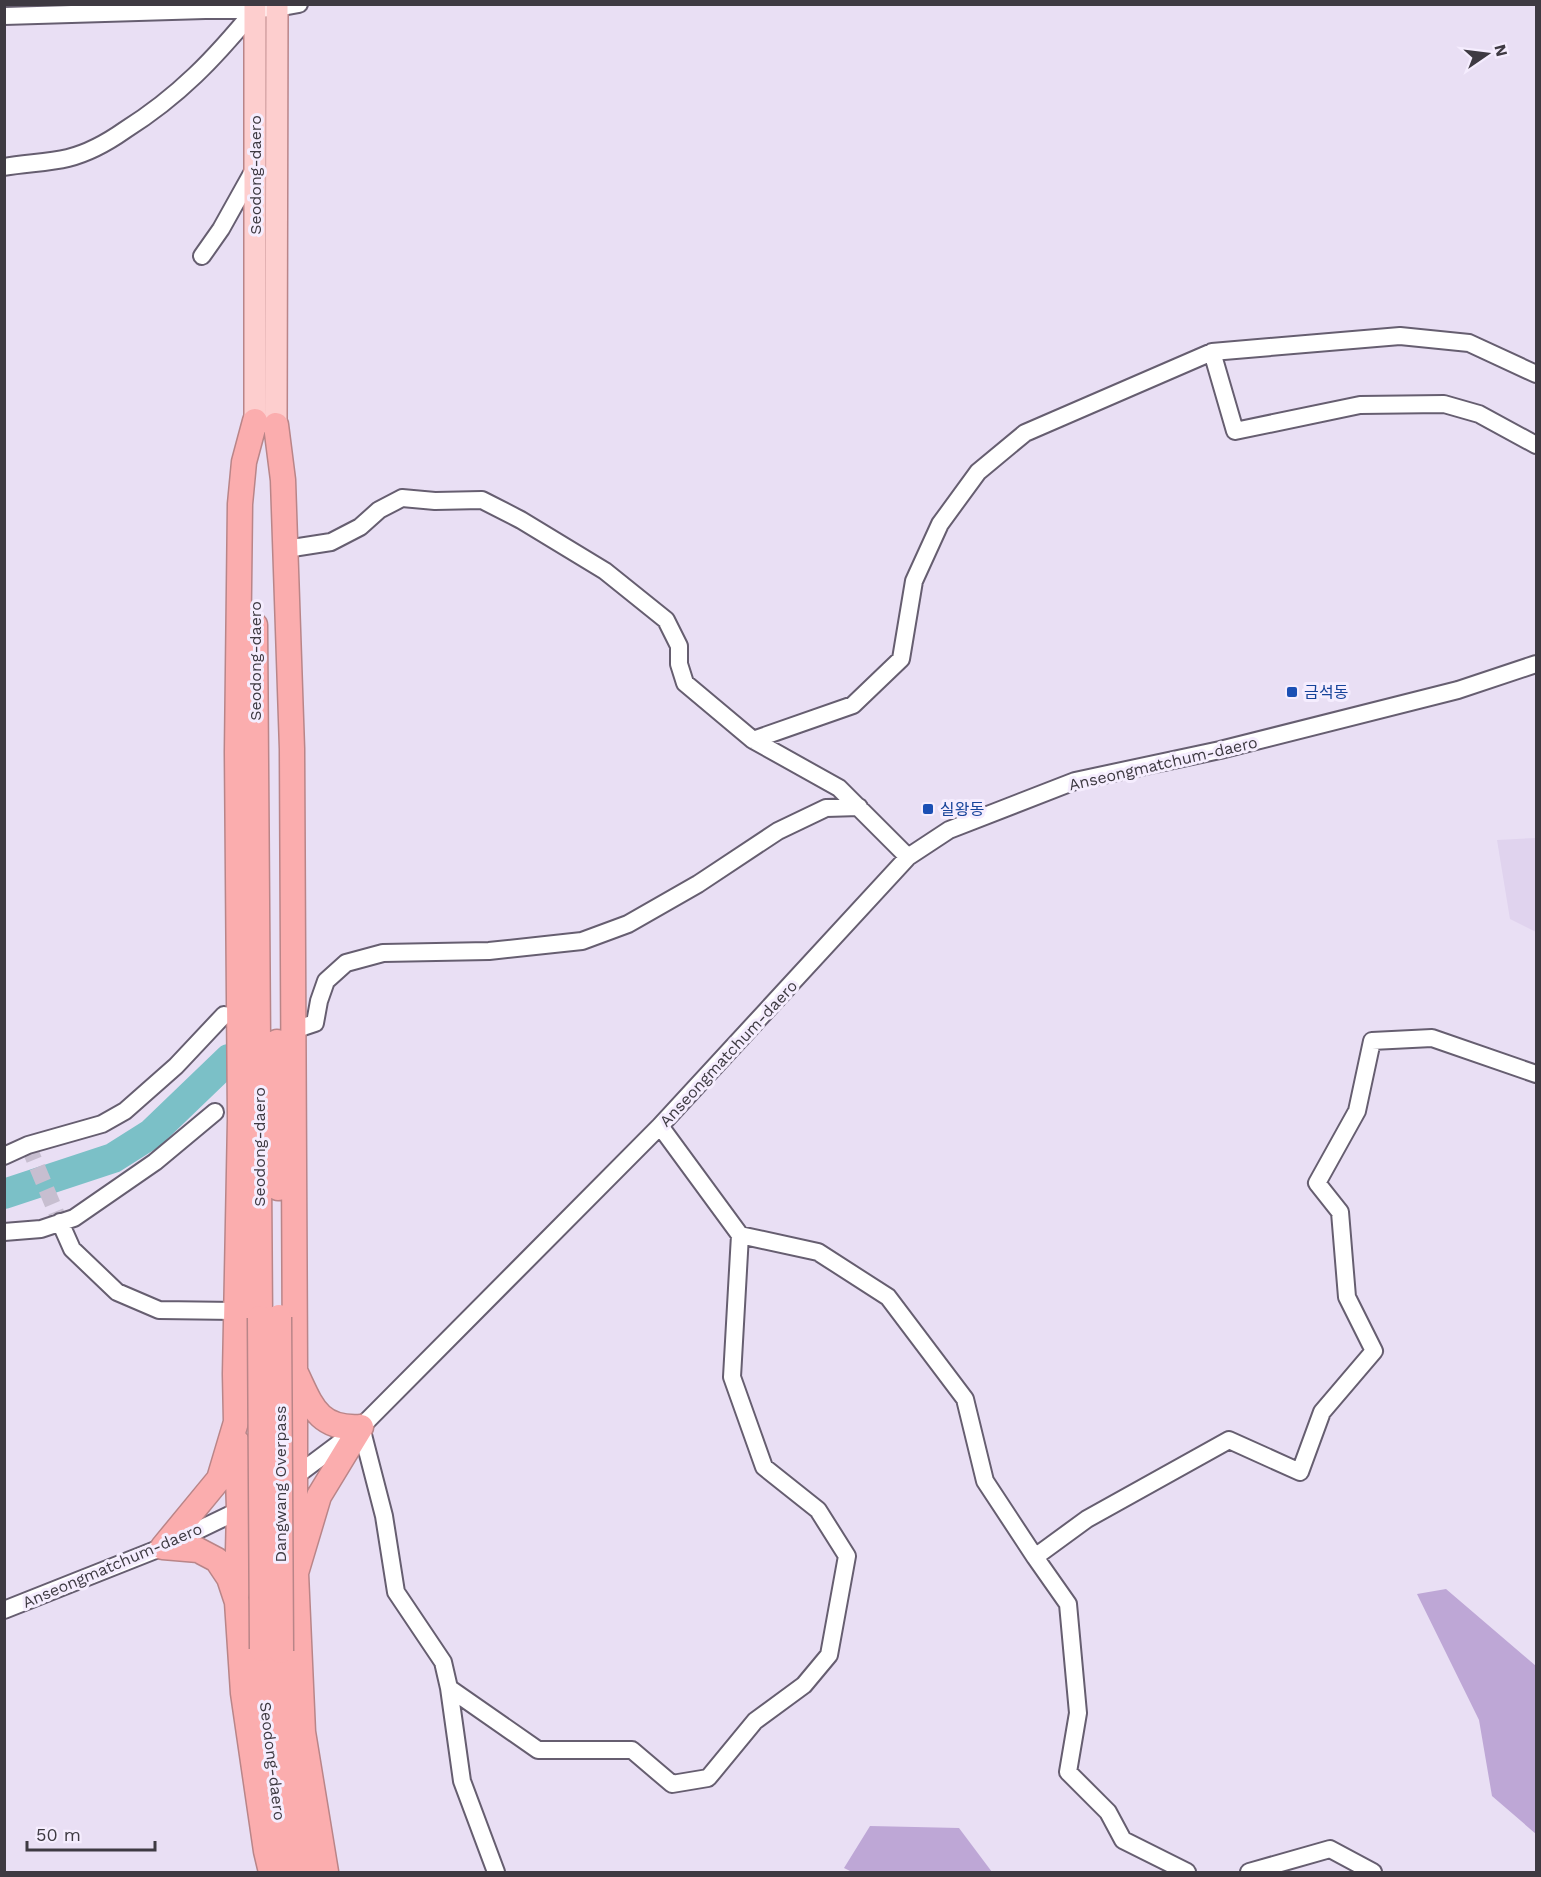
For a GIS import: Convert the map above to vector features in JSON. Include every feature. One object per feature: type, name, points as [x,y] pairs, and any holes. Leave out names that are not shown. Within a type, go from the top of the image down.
[{"type":"highway","points":[[266,423],[284,480],[292,749],[296,1573],[303,1732],[326,1872]]},
{"type":"highway","points":[[266,423],[244,462],[240,504],[237,752],[240,1120],[236,1422],[247,1506],[237,1602],[243,1693],[271,1872]]},
{"type":"highway","name":"Seodong-daero","points":[[266,423],[269,1317]]},
{"type":"highway","name":"Dangwang Overpass","points":[[269,1317],[271,1650]]},
{"type":"highway","points":[[295,1371],[320,1417],[347,1428],[361,1427]]},
{"type":"highway","points":[[163,1547],[219,1479],[236,1422]]},
{"type":"highway","points":[[296,1573],[319,1496],[361,1427]]},
{"type":"highway","points":[[163,1547],[198,1550],[217,1560],[230,1578],[237,1602]]},
{"type":"highway","name":"Seodong-daero","points":[[271,1650],[264,1704],[273,1777],[289,1872]]},
{"type":"highway","name":"Seodong-daero","points":[[271,1650],[283,1708],[292,1783],[308,1872]]},
{"type":"main road","name":"Seodong-daero","points":[[266,423],[277,6]]},
{"type":"main road","name":"Seodong-daero","points":[[255,7],[256,167],[266,423]]},
{"type":"street","points":[[4,15],[299,4]]},
{"type":"street","points":[[4,167],[69,158],[106,143],[143,119],[188,84],[223,49],[255,7]]},
{"type":"street","points":[[202,256],[221,229],[256,167]]},
{"type":"street","points":[[753,740],[853,705],[901,659],[914,581],[940,524],[978,472],[1025,433],[1212,352],[1400,336],[1468,343],[1536,374]]},
{"type":"street","points":[[1212,352],[1235,431],[1360,405],[1444,404],[1479,414],[1536,445]]},
{"type":"street","points":[[286,549],[331,542],[360,527],[379,510],[402,498],[435,501],[482,500],[521,520],[605,571],[666,620],[679,646],[679,664],[685,683],[753,740],[839,788],[908,857]]},
{"type":"street","name":"Anseongmatchum-daero","points":[[4,1610],[163,1547],[247,1506],[294,1478],[361,1427],[660,1126],[908,857],[950,830],[1075,781],[1220,750],[1458,690],[1536,666]]},
{"type":"street","points":[[294,1030],[315,1023],[326,981],[346,963],[383,953],[489,951],[582,941],[628,924],[698,884],[778,831],[826,808],[859,807]]},
{"type":"street","points":[[4,1156],[28,1145],[102,1124],[125,1111],[176,1066],[224,1015]]},
{"type":"street","points":[[1035,1557],[1087,1519],[1229,1440],[1300,1472],[1322,1412],[1374,1352],[1347,1297],[1341,1212],[1317,1183],[1357,1111],[1372,1041],[1432,1038],[1536,1074]]},
{"type":"street","points":[[4,1232],[41,1228],[74,1218],[155,1162],[215,1112]]},
{"type":"street","points":[[449,1688],[538,1750],[632,1750],[672,1784],[708,1778],[755,1720],[804,1685],[829,1655],[847,1556],[818,1510],[764,1467],[732,1377],[740,1235],[660,1126]]},
{"type":"street","points":[[60,1222],[72,1249],[117,1292],[159,1310],[236,1311]]},
{"type":"street","points":[[740,1235],[818,1252],[888,1297],[965,1400],[985,1481],[1068,1604],[1078,1713],[1068,1772],[1108,1812],[1123,1840],[1187,1872]]},
{"type":"street","points":[[361,1427],[384,1516],[396,1592],[443,1662],[449,1688],[462,1781],[496,1872]]},
{"type":"street","points":[[1249,1872],[1330,1849],[1373,1872]]},
{"type":"shaded area","points":[[1536,838],[1536,932],[1510,919],[1497,840]]},
{"type":"shaded area","points":[[1446,1589],[1536,1666],[1536,1834],[1492,1796],[1479,1720],[1417,1594]]},
{"type":"shaded area","points":[[870,1826],[959,1828],[992,1872],[852,1872],[844,1868]]},
{"type":"waterway","points":[[4,1194],[113,1158],[151,1134],[229,1059]]},
{"type":"tunnel","points":[[28,1145],[60,1222]]},
{"type":"place","name":"금석동","points":[[1292,692]]},
{"type":"place","name":"실왕동","points":[[928,809]]}]
